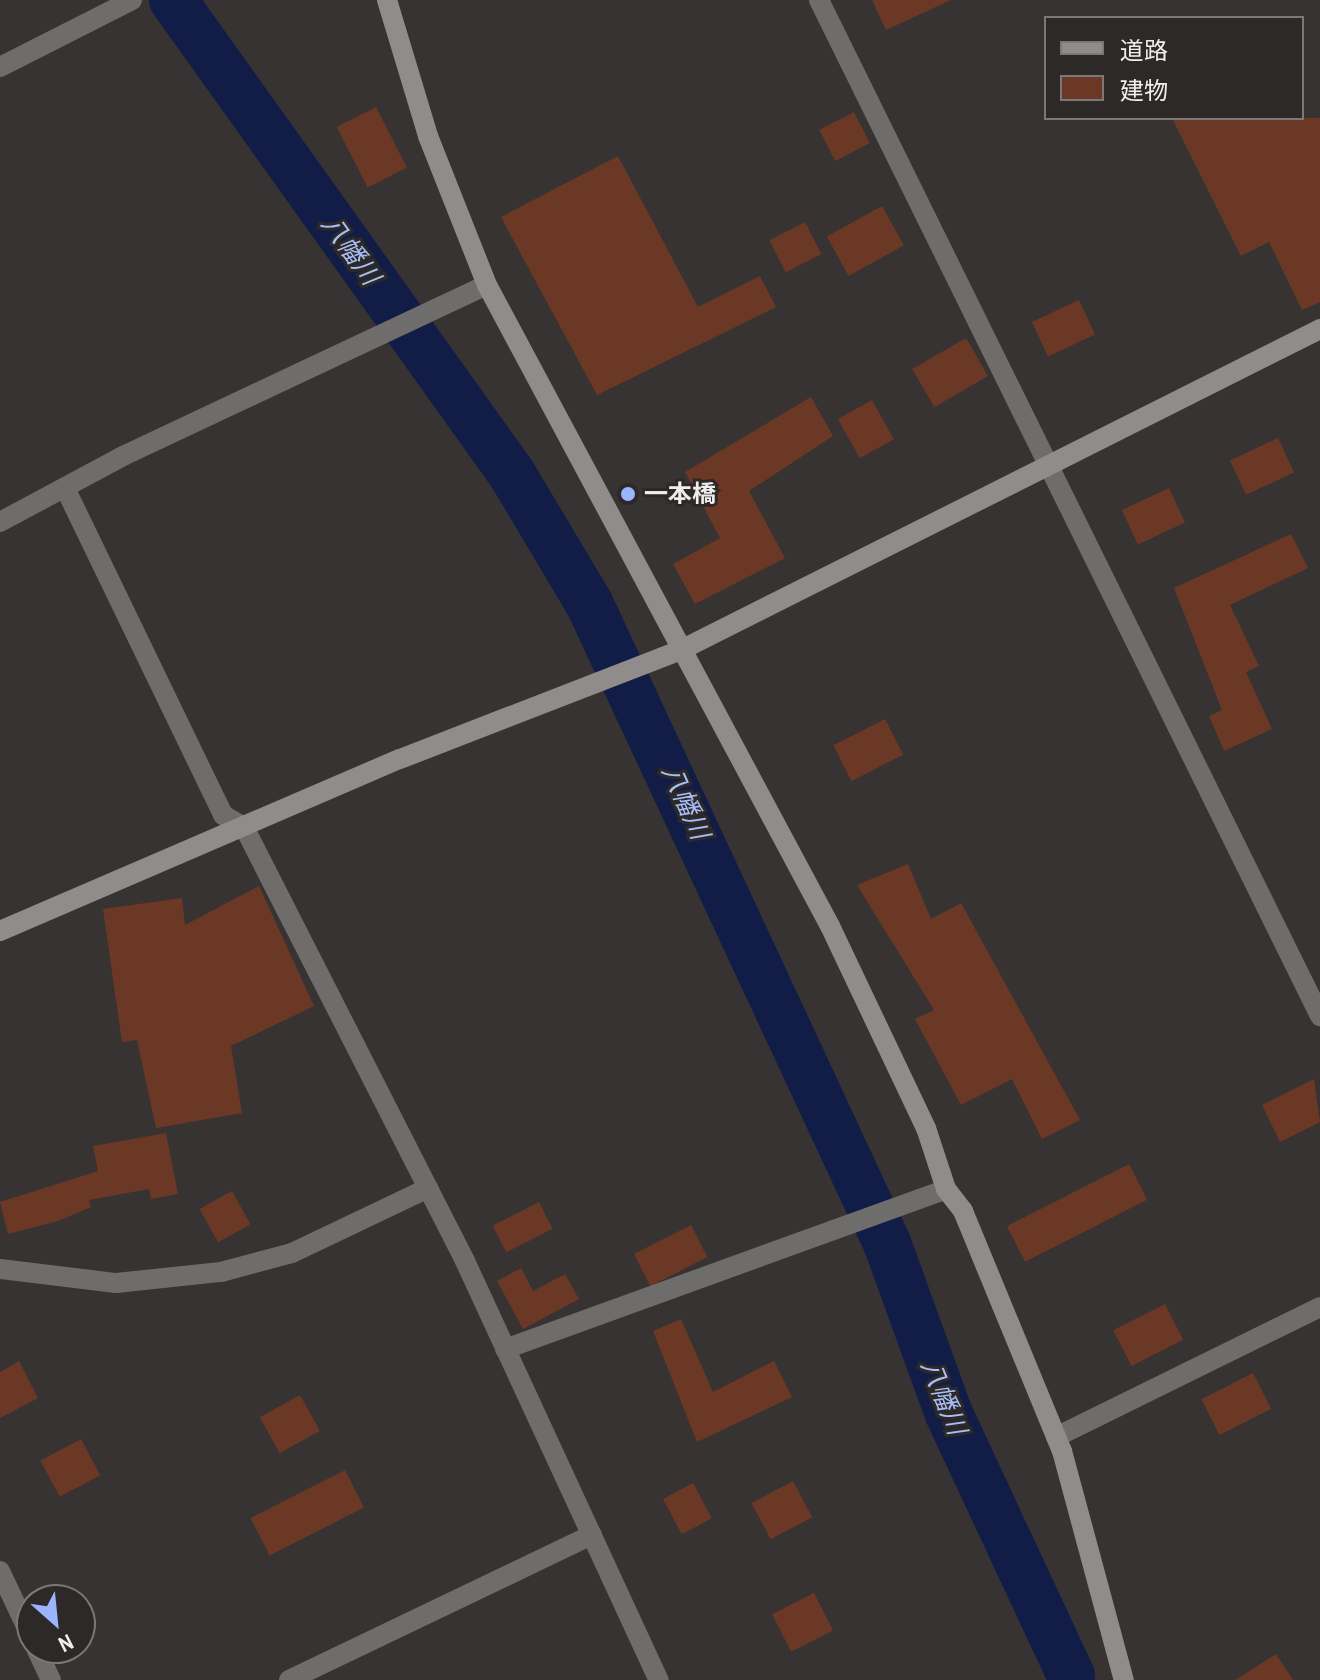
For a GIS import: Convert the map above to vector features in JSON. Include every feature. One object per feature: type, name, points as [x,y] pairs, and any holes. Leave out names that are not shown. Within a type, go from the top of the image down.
[{"type":"street","points":[[387,0],[428,136],[487,285],[830,926],[926,1128],[946,1189],[963,1211],[1056,1437],[1099,1566],[1124,1680]]},
{"type":"street","points":[[819,0],[1050,463],[1320,1016]]},
{"type":"street","points":[[0,67],[128,2]]},
{"type":"street","points":[[0,522],[67,492],[123,456],[384,339],[487,285]]},
{"type":"street","points":[[0,931],[647,659],[681,650],[1320,329]]},
{"type":"street","points":[[67,492],[223,815],[244,827],[428,1188],[659,1680]]},
{"type":"street","points":[[0,1269],[116,1283],[221,1272],[292,1253],[428,1188]]},
{"type":"street","points":[[505,1349],[841,1231],[946,1189]]},
{"type":"street","points":[[1056,1437],[1320,1307]]},
{"type":"street","points":[[289,1680],[592,1535]]},
{"type":"street","points":[[0,1571],[16,1605]]},
{"type":"building","points":[[872,0],[951,0],[886,30]]},
{"type":"building","points":[[376,107],[407,168],[368,188],[337,127]]},
{"type":"building","points":[[854,112],[870,143],[835,161],[819,130]]},
{"type":"building","points":[[1320,118],[1320,302],[1302,310],[1269,242],[1241,256],[1173,120]]},
{"type":"building","points":[[618,156],[698,307],[760,276],[776,307],[597,395],[501,217]]},
{"type":"building","points":[[882,206],[904,245],[849,276],[827,237]]},
{"type":"building","points":[[805,222],[821,254],[786,272],[769,240]]},
{"type":"building","points":[[1079,300],[1095,334],[1048,356],[1032,322]]},
{"type":"building","points":[[966,338],[988,376],[934,407],[912,369]]},
{"type":"building","points":[[811,397],[833,436],[749,491],[785,558],[695,604],[673,564],[720,538],[685,472]]},
{"type":"building","points":[[872,400],[894,439],[860,458],[838,419]]},
{"type":"building","points":[[1278,438],[1294,472],[1246,495],[1230,460]]},
{"type":"building","points":[[1169,488],[1185,522],[1138,544],[1122,510]]},
{"type":"building","points":[[1291,534],[1308,568],[1230,605],[1259,666],[1246,672],[1272,729],[1224,751],[1209,716],[1222,710],[1174,588]]},
{"type":"building","points":[[885,719],[903,755],[851,781],[833,745]]},
{"type":"building","points":[[908,864],[931,919],[961,903],[1080,1120],[1042,1139],[1012,1079],[961,1105],[915,1019],[934,1010],[857,885]]},
{"type":"building","points":[[259,886],[314,1006],[231,1046],[242,1113],[156,1128],[137,1040],[122,1042],[103,909],[182,898],[185,925]]},
{"type":"building","points":[[1314,1079],[1320,1122],[1280,1142],[1262,1105]]},
{"type":"building","points":[[166,1133],[178,1194],[151,1199],[149,1189],[89,1200],[91,1207],[58,1221],[8,1234],[0,1202],[98,1171],[93,1146]]},
{"type":"building","points":[[1129,1164],[1147,1200],[1025,1262],[1007,1226]]},
{"type":"building","points":[[232,1191],[250,1224],[218,1242],[200,1209]]},
{"type":"building","points":[[539,1202],[553,1229],[506,1252],[493,1226]]},
{"type":"building","points":[[691,1225],[707,1257],[650,1286],[634,1254]]},
{"type":"building","points":[[521,1268],[533,1291],[565,1274],[579,1299],[523,1329],[497,1281]]},
{"type":"building","points":[[1165,1304],[1183,1340],[1131,1366],[1113,1330]]},
{"type":"building","points":[[681,1319],[713,1392],[774,1361],[792,1397],[697,1442],[653,1331]]},
{"type":"building","points":[[19,1361],[38,1398],[0,1418],[0,1372]]},
{"type":"building","points":[[1253,1373],[1271,1409],[1219,1435],[1201,1399]]},
{"type":"building","points":[[300,1395],[320,1431],[280,1453],[260,1417]]},
{"type":"building","points":[[81,1439],[100,1475],[60,1497],[40,1461]]},
{"type":"building","points":[[345,1470],[364,1507],[270,1556],[251,1518]]},
{"type":"building","points":[[793,1481],[812,1517],[771,1539],[752,1503]]},
{"type":"building","points":[[693,1483],[712,1518],[682,1534],[663,1499]]},
{"type":"building","points":[[814,1593],[833,1630],[791,1652],[772,1614]]},
{"type":"building","points":[[1276,1654],[1293,1680],[1235,1680]]},
{"type":"waterway","name":"八幡川","points":[[173,0],[512,474],[589,603],[887,1243],[949,1414],[1071,1676]]},
{"type":"waterway","name":"八幡川","points":[[1071,1676],[1077,1680]]},
{"type":"place","name":"一本橋","points":[[628,494]]}]
